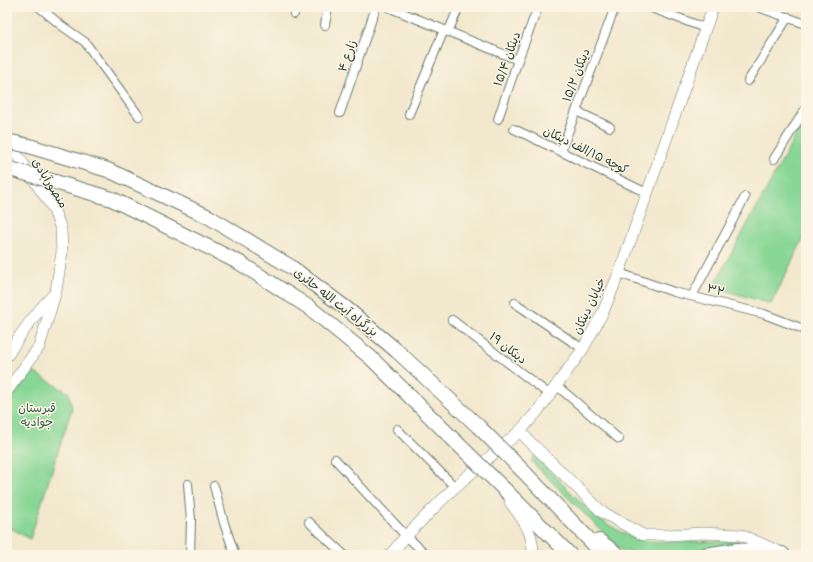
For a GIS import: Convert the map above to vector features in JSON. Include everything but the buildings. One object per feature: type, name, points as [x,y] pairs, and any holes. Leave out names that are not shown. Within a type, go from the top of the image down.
[{"type":"highway","name":"بزرگراه آیت الله حائری","points":[[7,141],[29,146],[108,170],[209,217],[291,267],[347,309],[397,351],[478,426],[604,555]]},
{"type":"highway","name":"بزرگراه آیت الله حائری","points":[[7,168],[112,199],[247,267],[310,308],[370,356],[570,555]]},
{"type":"highway","points":[[576,526],[618,555]]},
{"type":"highway","points":[[705,555],[737,550],[782,554]]},
{"type":"main road","name":"خیابان دینکان","points":[[390,555],[406,536],[455,487],[520,432],[550,395],[583,349],[603,312],[619,273],[712,7]]},
{"type":"main road","name":"منصورآبادی","points":[[7,141],[53,208],[62,229],[62,252],[56,291],[39,347],[7,391]]},
{"type":"main road","points":[[7,356],[21,333],[45,302],[56,291]]},
{"type":"main road","points":[[520,432],[602,512],[643,534],[668,535],[704,533],[742,535],[782,554]]},
{"type":"main road","points":[[486,470],[527,524],[531,537],[533,555]]},
{"type":"street","points":[[39,7],[85,42],[139,116]]},
{"type":"street","points":[[325,25],[328,7]]},
{"type":"street","name":"۴ زارع","points":[[340,113],[376,7]]},
{"type":"street","points":[[389,7],[518,60]]},
{"type":"street","points":[[409,114],[446,31],[459,7]]},
{"type":"street","name":"۱۵/۴ دینکان","points":[[498,119],[538,7]]},
{"type":"street","name":"۱۵/۲ دینکان","points":[[560,151],[615,7]]},
{"type":"street","points":[[649,7],[705,28]]},
{"type":"street","points":[[758,7],[806,24]]},
{"type":"street","points":[[748,81],[788,17]]},
{"type":"street","points":[[774,159],[806,108]]},
{"type":"street","points":[[576,111],[610,127]]},
{"type":"street","name":"کوچه ۱۵/الف دینکان","points":[[514,129],[647,192]]},
{"type":"street","points":[[692,296],[745,198]]},
{"type":"street","name":"۳۲","points":[[619,273],[692,296],[764,314],[806,330]]},
{"type":"street","points":[[515,304],[583,349]]},
{"type":"street","name":"۱۹ دینکان","points":[[452,320],[550,395]]},
{"type":"street","points":[[556,385],[618,439]]},
{"type":"street","points":[[398,429],[455,487]]},
{"type":"street","points":[[335,459],[406,536],[427,555]]},
{"type":"street","points":[[188,484],[191,520],[190,555]]},
{"type":"street","points":[[214,486],[224,523],[235,555]]},
{"type":"street","points":[[310,522],[344,555]]},
{"type":"green space","points":[[806,117],[806,233],[771,304],[713,287]]},
{"type":"green space","name":"قبرستان جوادیه","points":[[33,372],[69,393],[72,408],[30,539],[7,526],[7,403]]},
{"type":"green space","points":[[534,456],[597,518],[621,532],[645,541],[732,541],[750,545],[674,555],[638,555],[621,550],[531,461]]}]
